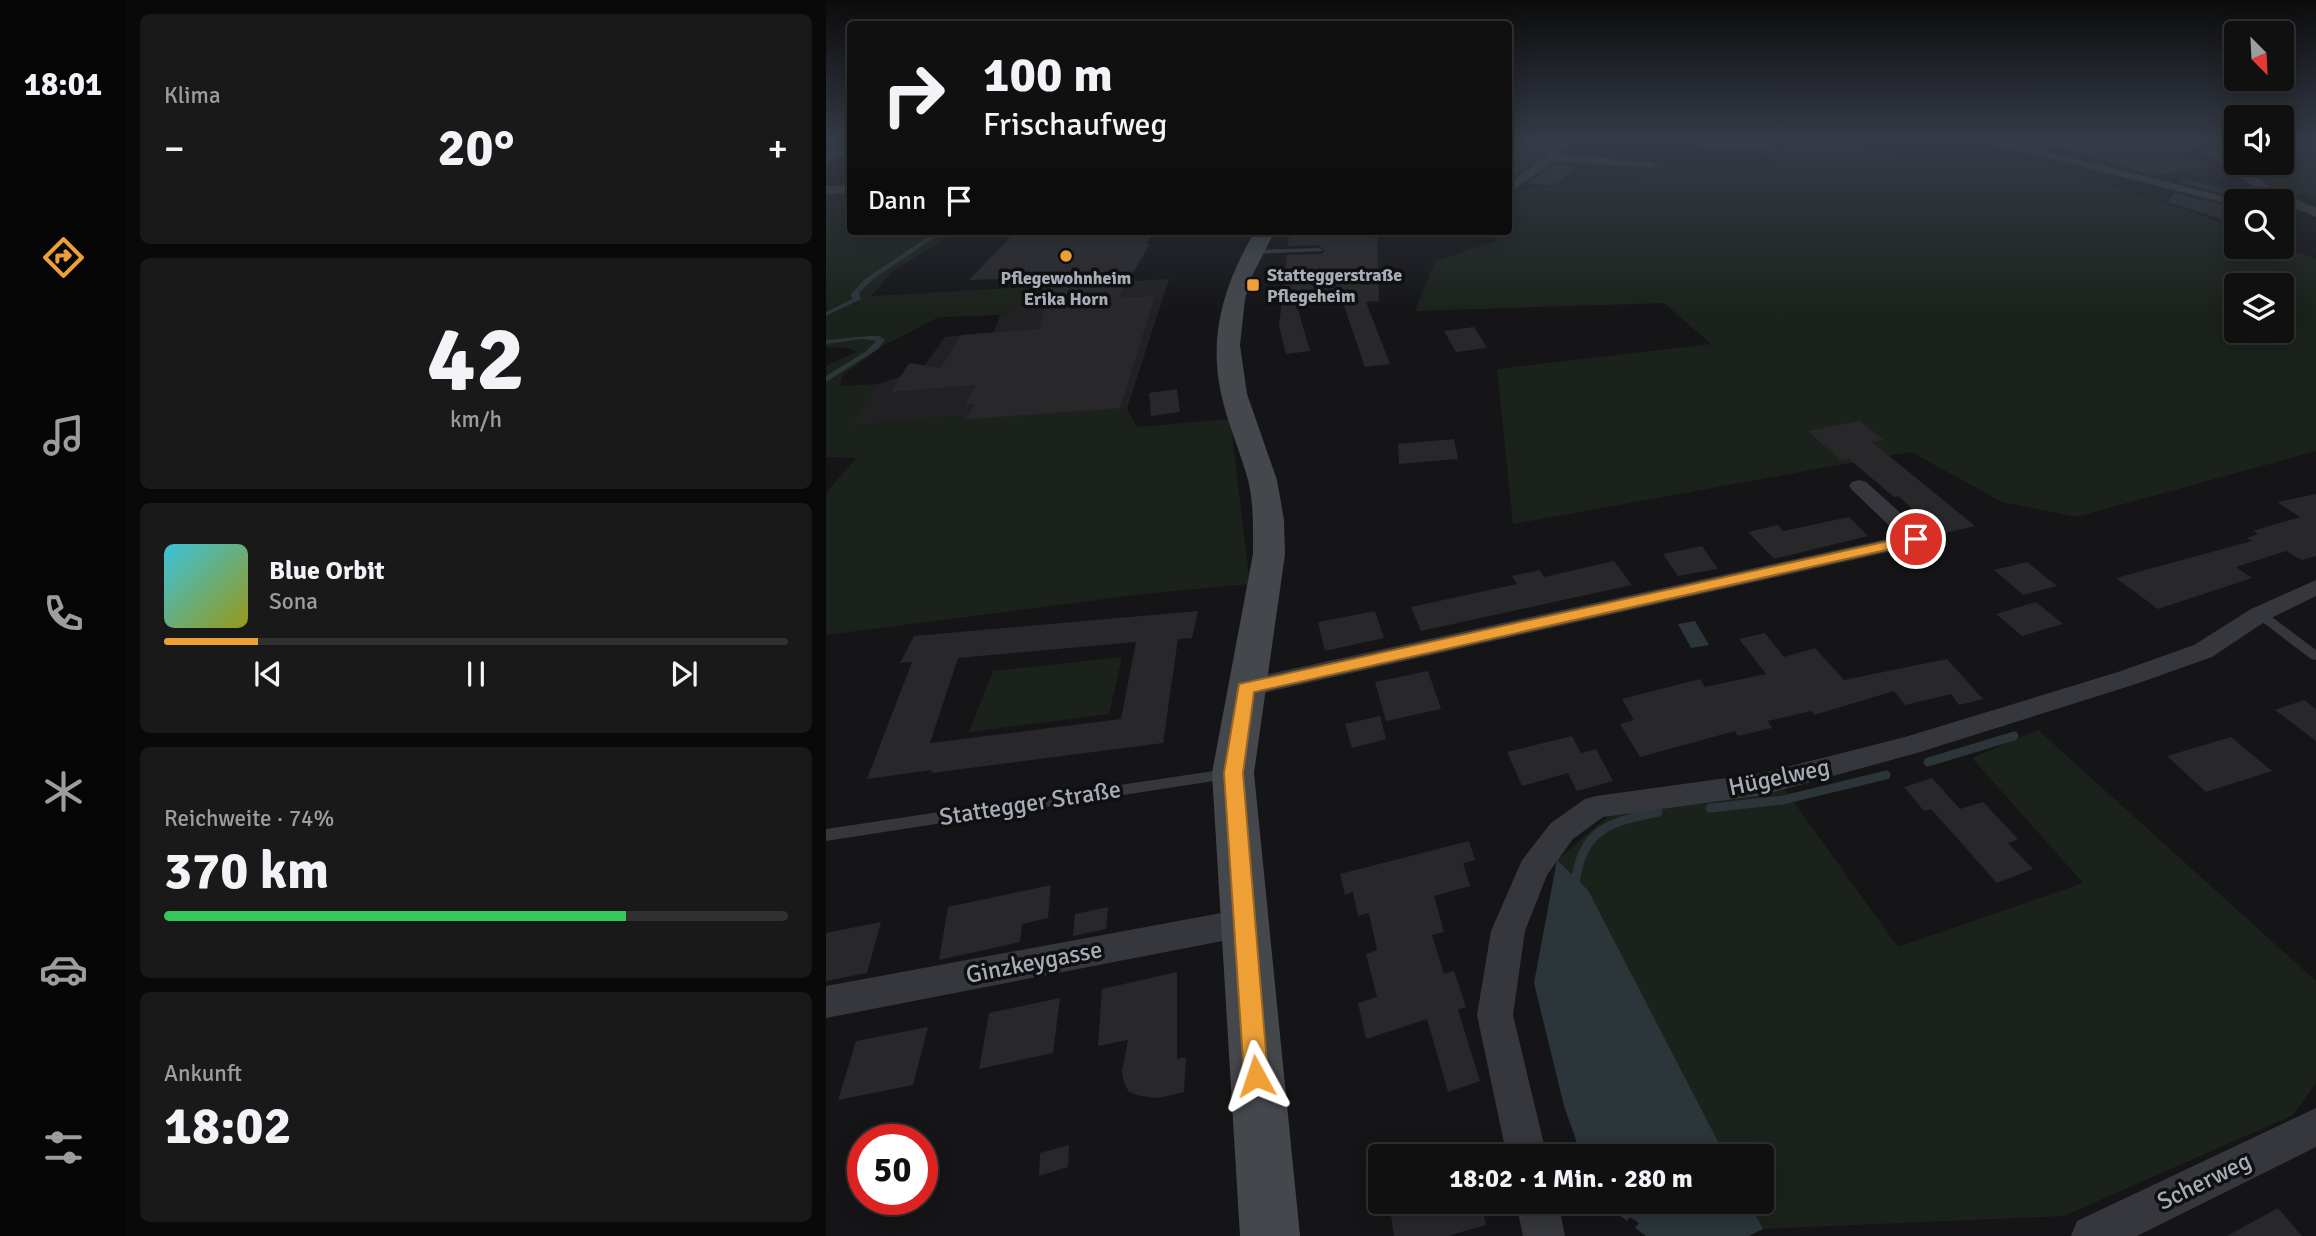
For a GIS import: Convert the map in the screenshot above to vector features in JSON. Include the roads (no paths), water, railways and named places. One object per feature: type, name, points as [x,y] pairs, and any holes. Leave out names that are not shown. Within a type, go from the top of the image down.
[{"type":"main road","points":[[1258,242],[1238,282],[1227,326],[1228,362],[1239,413],[1257,460],[1269,517],[1269,554],[1233,773],[1270,1236]]},
{"type":"street","points":[[2281,198],[2316,216]]},
{"type":"street","points":[[2294,213],[2316,216]]},
{"type":"street","points":[[1245,688],[1916,539],[1859,486]]},
{"type":"street","name":"Hügelweg","points":[[1524,1144],[1495,1015],[1508,931],[1533,869],[1562,831],[1596,807],[1763,785],[1907,746],[2127,678],[2203,651],[2260,614],[2316,587]]},
{"type":"street","name":"Ginzkeygasse","points":[[826,1002],[1243,923]]},
{"type":"street","name":"Scherweg","points":[[2092,1236],[2316,1127]]},
{"type":"street","points":[[1539,1214],[1544,1236]]},
{"type":"lane","points":[[1258,242],[1319,250]]},
{"type":"lane","points":[[2260,614],[2316,656]]},
{"type":"lane","name":"Stattegger Straße","points":[[826,835],[1233,773]]},
{"type":"waterway","points":[[1928,762],[2014,736]]},
{"type":"waterway","points":[[1710,808],[1783,800],[1886,775]]},
{"type":"waterway","points":[[1575,885],[1584,851],[1600,831],[1625,820],[1658,812]]},
{"type":"place","name":"Pflegewohnheim Erika Horn","points":[[1066,256]]},
{"type":"place","name":"Statteggerstraße Pflegeheim","points":[[1253,285]]}]
